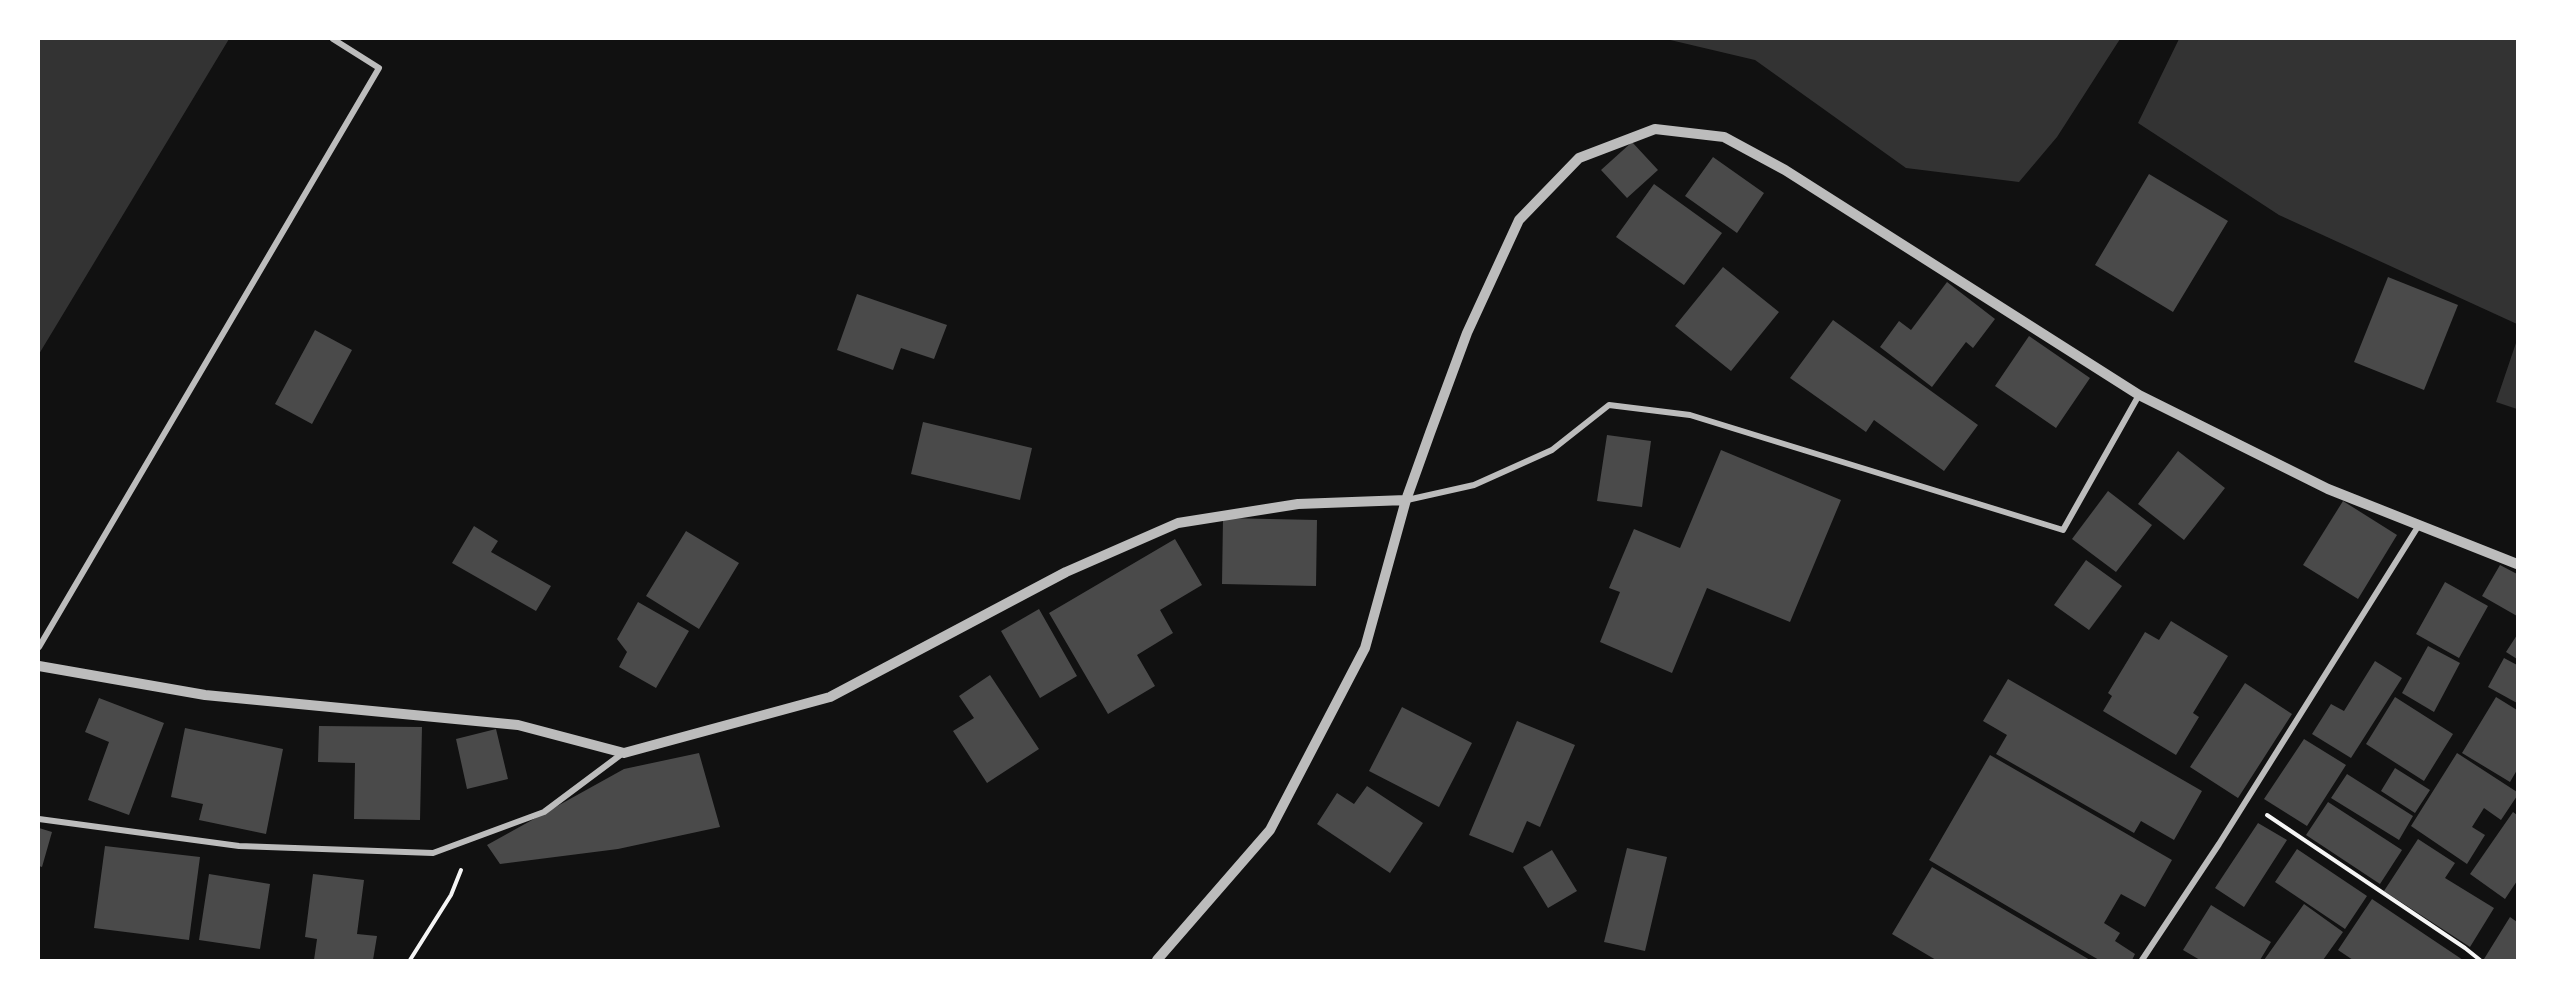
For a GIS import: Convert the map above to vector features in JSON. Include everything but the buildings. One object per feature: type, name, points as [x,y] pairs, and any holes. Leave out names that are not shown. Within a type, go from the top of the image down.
[{"type":"street","points":[[39,647],[379,68],[333,39]]},
{"type":"street","points":[[1157,960],[1270,830],[1365,648],[1406,500],[1467,333],[1519,220],[1579,158],[1655,129],[1724,137],[1785,170],[2139,394],[2328,489],[2517,564]]},
{"type":"street","points":[[39,819],[240,846],[433,853],[544,812],[624,753],[830,697],[1066,572],[1178,523],[1298,504],[1406,500],[1474,485],[1552,450],[1609,405],[1690,415],[2063,530],[2139,394]]},
{"type":"street","points":[[2142,960],[2246,801],[2420,525]]},
{"type":"street","points":[[39,666],[205,694],[518,725],[624,753]]},
{"type":"path","points":[[2246,801],[2480,960]]},
{"type":"path","points":[[410,960],[452,895],[472,839]]},
{"type":"shaded area","points":[[39,39],[229,39],[39,354]]},
{"type":"shaded area","points":[[1666,39],[2120,39],[2057,137],[2019,182],[1906,168],[1755,60]]},
{"type":"shaded area","points":[[2179,39],[2517,39],[2517,324],[2279,215],[2138,123]]},
{"type":"shaded area","points":[[2517,340],[2517,409],[2496,402]]}]
